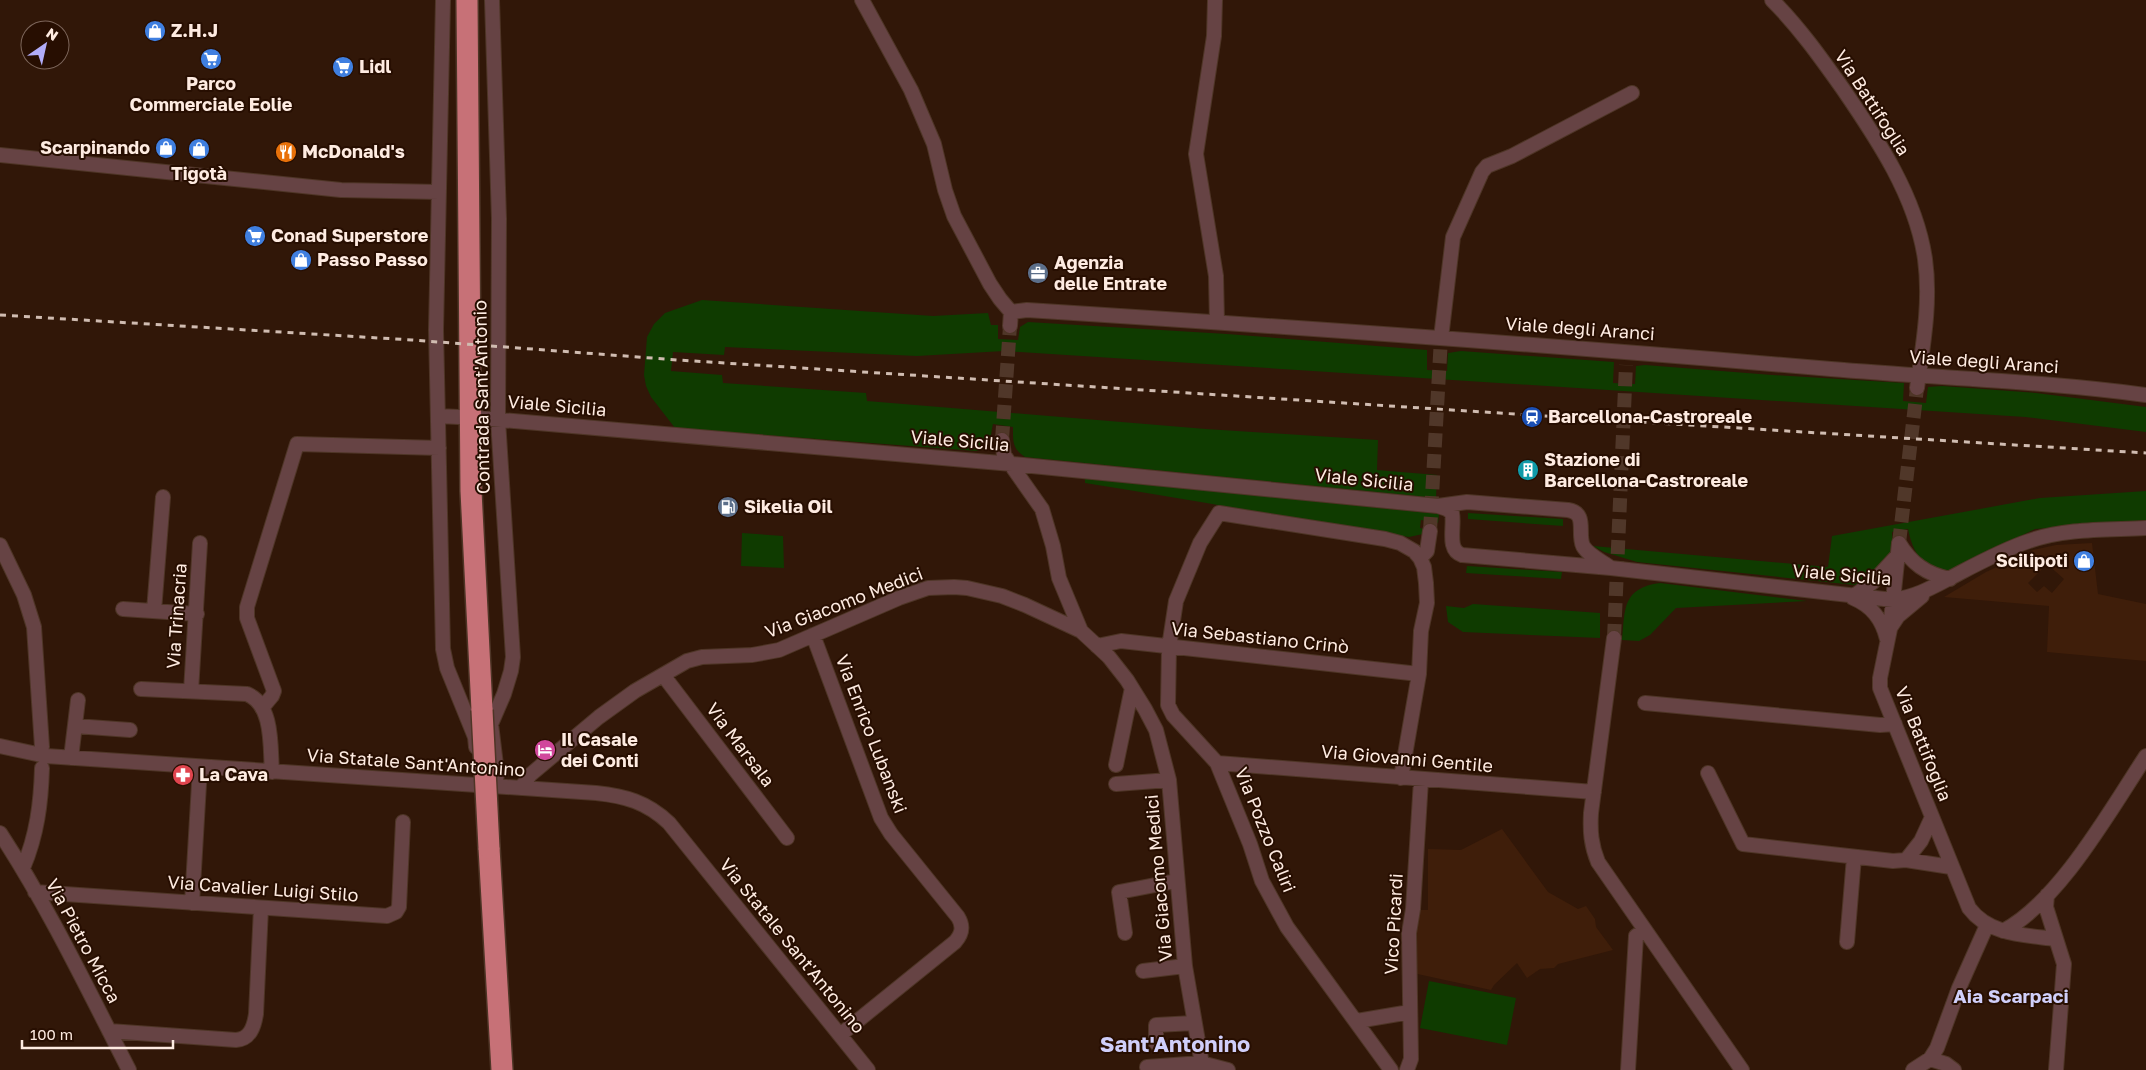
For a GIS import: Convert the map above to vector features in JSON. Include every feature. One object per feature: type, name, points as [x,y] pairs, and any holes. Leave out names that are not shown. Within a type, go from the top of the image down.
[{"type":"highway","points":[[467,0],[471,492],[481,716],[502,1070]]},
{"type":"street","name":"Contrada Sant'Antonio","points":[[443,0],[436,330],[444,649],[447,668],[490,730],[496,768],[496,781],[491,786]]},
{"type":"street","name":"Contrada Sant'Antonio","points":[[475,785],[475,737],[481,716],[504,694],[513,657],[498,420],[499,220],[492,0]]},
{"type":"street","points":[[862,0],[911,90],[934,144],[945,190],[954,216],[990,284],[1000,300],[1011,312],[1010,326]]},
{"type":"street","points":[[1215,0],[1214,36],[1196,154],[1216,276],[1218,322]]},
{"type":"street","name":"Via Battifoglia","points":[[1772,0],[1817,52],[1860,114],[1885,152],[1911,206],[1925,258],[1928,305],[1918,382]]},
{"type":"street","points":[[1441,338],[1453,237],[1482,172],[1488,166],[1512,156],[1632,93]]},
{"type":"street","points":[[0,154],[341,190],[439,192]]},
{"type":"street","name":"Viale degli Aranci","points":[[1011,312],[1027,310],[1441,338],[1626,358],[1918,382],[2090,388],[2146,395]]},
{"type":"street","points":[[438,416],[459,417]]},
{"type":"street","name":"Viale Sicilia","points":[[479,418],[1012,464],[1438,506],[1463,503],[1572,511],[1576,513],[1581,521],[1582,540],[1585,549],[1611,568]]},
{"type":"street","points":[[1002,440],[1004,455],[1042,509],[1053,546],[1059,578],[1081,631]]},
{"type":"street","points":[[262,708],[274,691],[248,618],[247,607],[297,444],[438,448]]},
{"type":"street","points":[[154,611],[163,497]]},
{"type":"street","points":[[1453,516],[1455,509],[1463,503]]},
{"type":"street","name":"Viale Sicilia","points":[[1438,506],[1447,509],[1453,516],[1453,547],[1460,555],[1611,568],[1894,600],[1904,599],[1929,590],[2013,548],[2040,537],[2066,533],[2146,528]]},
{"type":"street","points":[[1148,713],[1168,705],[1168,647],[1180,590],[1200,543],[1219,513],[1385,539],[1408,547],[1420,558],[1424,568],[1428,603],[1421,631],[1419,674],[1401,778]]},
{"type":"street","points":[[1420,558],[1427,551],[1430,531]]},
{"type":"street","name":"Via Trinacria","points":[[191,691],[200,543]]},
{"type":"street","points":[[0,545],[24,595],[34,627],[42,756],[37,827],[23,868]]},
{"type":"street","points":[[1851,596],[1873,582],[1898,549],[1920,567],[1939,577],[1950,579]]},
{"type":"street","name":"Via Battifoglia","points":[[1898,549],[1894,600],[1880,678],[1880,688],[1951,868],[1969,908],[1976,918],[1987,926]]},
{"type":"street","name":"Via Giacomo Medici","points":[[517,788],[599,717],[663,675],[695,658],[779,650],[917,591],[954,587],[1002,596],[1025,605],[1081,631],[1097,646],[1118,668],[1132,688],[1148,713],[1161,745],[1169,780],[1176,881],[1185,966],[1201,1068]]},
{"type":"street","points":[[1888,634],[1898,616],[1929,590]]},
{"type":"street","points":[[1851,596],[1861,601],[1876,614],[1888,634]]},
{"type":"street","points":[[123,609],[197,614]]},
{"type":"street","name":"Via Enrico Lubanski","points":[[813,635],[881,818],[891,834],[958,917],[963,928],[962,933],[955,942],[840,1034]]},
{"type":"street","points":[[1614,638],[1594,792],[1590,831],[1592,847],[1598,862],[1742,1070]]},
{"type":"street","name":"Via Sebastiano Crinò","points":[[1097,646],[1121,641],[1419,674]]},
{"type":"street","name":"Via Marsala","points":[[663,675],[787,838]]},
{"type":"street","points":[[1116,765],[1132,688]]},
{"type":"street","points":[[141,689],[247,694],[258,701],[262,708],[269,732],[272,772]]},
{"type":"street","points":[[71,758],[78,700]]},
{"type":"street","points":[[1644,703],[1880,725],[1895,724]]},
{"type":"street","name":"Via Pozzo Caliri","points":[[1168,705],[1173,715],[1217,763],[1250,844],[1262,881],[1280,914],[1391,1070]]},
{"type":"street","points":[[74,726],[130,730]]},
{"type":"street","name":"Via Statale Sant'Antonino","points":[[0,746],[42,756],[491,786],[619,796],[634,799],[657,812],[669,823],[868,1070]]},
{"type":"street","points":[[2003,931],[2016,924],[2047,895],[2091,839],[2146,756]]},
{"type":"street","name":"Via Giovanni Gentile","points":[[1217,763],[1594,792]]},
{"type":"street","points":[[192,903],[200,767]]},
{"type":"street","points":[[496,768],[517,788]]},
{"type":"street","points":[[1708,772],[1743,844],[1893,861],[1906,860],[1951,868]]},
{"type":"street","points":[[1116,784],[1169,780]]},
{"type":"street","name":"Vico Picardi","points":[[1407,1070],[1410,1059],[1409,933],[1421,780]]},
{"type":"street","points":[[1906,860],[1921,841],[1932,817]]},
{"type":"street","name":"Via Cavalier Luigi Stilo","points":[[35,892],[379,916],[392,915],[396,912],[400,901],[403,822]]},
{"type":"street","name":"Via Pietro Micca","points":[[0,833],[23,868],[129,1070]]},
{"type":"street","points":[[1847,942],[1854,857]]},
{"type":"street","points":[[1125,933],[1119,892],[1176,881]]},
{"type":"street","points":[[2047,895],[2046,907],[2064,964],[2056,1070]]},
{"type":"street","points":[[109,1031],[242,1040],[248,1035],[254,1024],[256,1014],[261,908]]},
{"type":"street","points":[[1912,1070],[1930,1059],[1937,1048],[1959,988],[1987,926],[2003,931],[2055,939]]},
{"type":"street","points":[[1628,1070],[1636,936],[1645,930]]},
{"type":"street","points":[[1143,972],[1185,966]]},
{"type":"street","points":[[1357,1021],[1410,1012]]},
{"type":"street","points":[[1156,1043],[1156,1025],[1194,1023]]},
{"type":"street","points":[[1930,1059],[1946,1064],[1954,1070]]},
{"type":"street","points":[[1147,1067],[1228,1070]]},
{"type":"shaded area","name":"Scilipoti","points":[[2092,543],[2098,594],[2146,604],[2146,661],[2047,652],[2049,606],[1944,597],[1986,572],[2033,550],[2056,545]],"holes":[[[2047,564],[2064,579],[2052,593],[2044,586],[2037,592],[2028,583]]]},
{"type":"shaded area","points":[[1502,829],[1548,892],[1578,909],[1586,906],[1595,919],[1596,927],[1613,950],[1558,964],[1554,968],[1540,969],[1527,978],[1517,963],[1491,990],[1413,973],[1416,910],[1428,910],[1428,849],[1461,850]]},
{"type":"green space","points":[[702,300],[933,316],[988,313],[991,325],[998,325],[998,339],[1018,340],[1020,327],[1028,322],[1227,334],[1427,350],[1427,370],[1447,371],[1448,353],[1461,351],[1614,362],[1613,383],[1635,384],[1636,366],[1645,365],[1904,383],[1903,401],[1926,403],[1928,387],[1942,386],[2036,393],[2146,407],[2146,432],[2025,417],[1004,351],[917,356],[725,347],[724,355],[673,352],[671,371],[722,375],[723,383],[866,393],[867,401],[1206,429],[1378,440],[1377,470],[1437,475],[1436,498],[1025,457],[1015,447],[1013,427],[993,424],[988,445],[982,450],[977,451],[675,428],[651,397],[646,386],[644,375],[647,337],[654,324],[665,313]]},
{"type":"green space","points":[[1085,478],[1439,514],[1438,523],[1421,520],[1420,528],[1425,529],[1423,534],[1409,537],[1085,483]]},
{"type":"green space","points":[[2146,491],[2146,520],[2035,529],[1951,570],[1934,568],[1921,559],[1913,546],[1908,529],[1892,532],[1893,549],[1890,557],[1871,576],[1855,585],[1637,562],[1604,552],[1593,546],[1828,567],[1832,536],[2040,498]]},
{"type":"green space","points":[[1468,513],[1563,519],[1563,526],[1468,519]]},
{"type":"green space","points":[[742,533],[783,536],[784,568],[741,566]]},
{"type":"green space","points":[[1467,566],[1562,572],[1561,579],[1466,573]]},
{"type":"green space","points":[[1660,583],[1807,601],[1676,608],[1650,635],[1639,641],[1622,640],[1625,610],[1632,595],[1638,590]]},
{"type":"green space","points":[[1473,604],[1600,613],[1600,638],[1463,632],[1448,622],[1446,606],[1464,608]]},
{"type":"green space","points":[[1429,981],[1516,998],[1507,1045],[1420,1028]]},
{"type":"tunnel","points":[[1002,440],[1010,326]]},
{"type":"tunnel","points":[[1430,531],[1441,338]]},
{"type":"tunnel","points":[[1614,638],[1626,365]]},
{"type":"tunnel","points":[[1899,543],[1917,388]]},
{"type":"railway","points":[[0,315],[412,340],[678,360],[1592,419],[2146,453]]},
{"type":"place","name":"Z.H.J","points":[[155,31]]},
{"type":"place","name":"Parco Commerciale Eolie","points":[[211,59]]},
{"type":"place","name":"Lidl","points":[[343,67]]},
{"type":"place","name":"Scarpinando","points":[[166,148]]},
{"type":"place","name":"Tigotà","points":[[199,149]]},
{"type":"place","name":"McDonald's","points":[[286,152]]},
{"type":"place","name":"Conad Superstore","points":[[255,236]]},
{"type":"place","name":"Passo Passo","points":[[301,260]]},
{"type":"place","name":"Agenzia delle Entrate","points":[[1038,273]]},
{"type":"place","name":"Barcellona-Castroreale","points":[[1532,417]]},
{"type":"place","name":"Stazione di Barcellona-Castroreale","points":[[1528,470]]},
{"type":"place","name":"Sikelia Oil","points":[[728,507]]},
{"type":"place","name":"Scilipoti","points":[[2084,561]]},
{"type":"place","name":"Il Casale dei Conti","points":[[545,750]]},
{"type":"place","name":"La Cava","points":[[183,775]]},
{"type":"district","name":"Aia Scarpaci","points":[[2011,996]]},
{"type":"district","name":"Sant'Antonino","points":[[1175,1044]]}]
